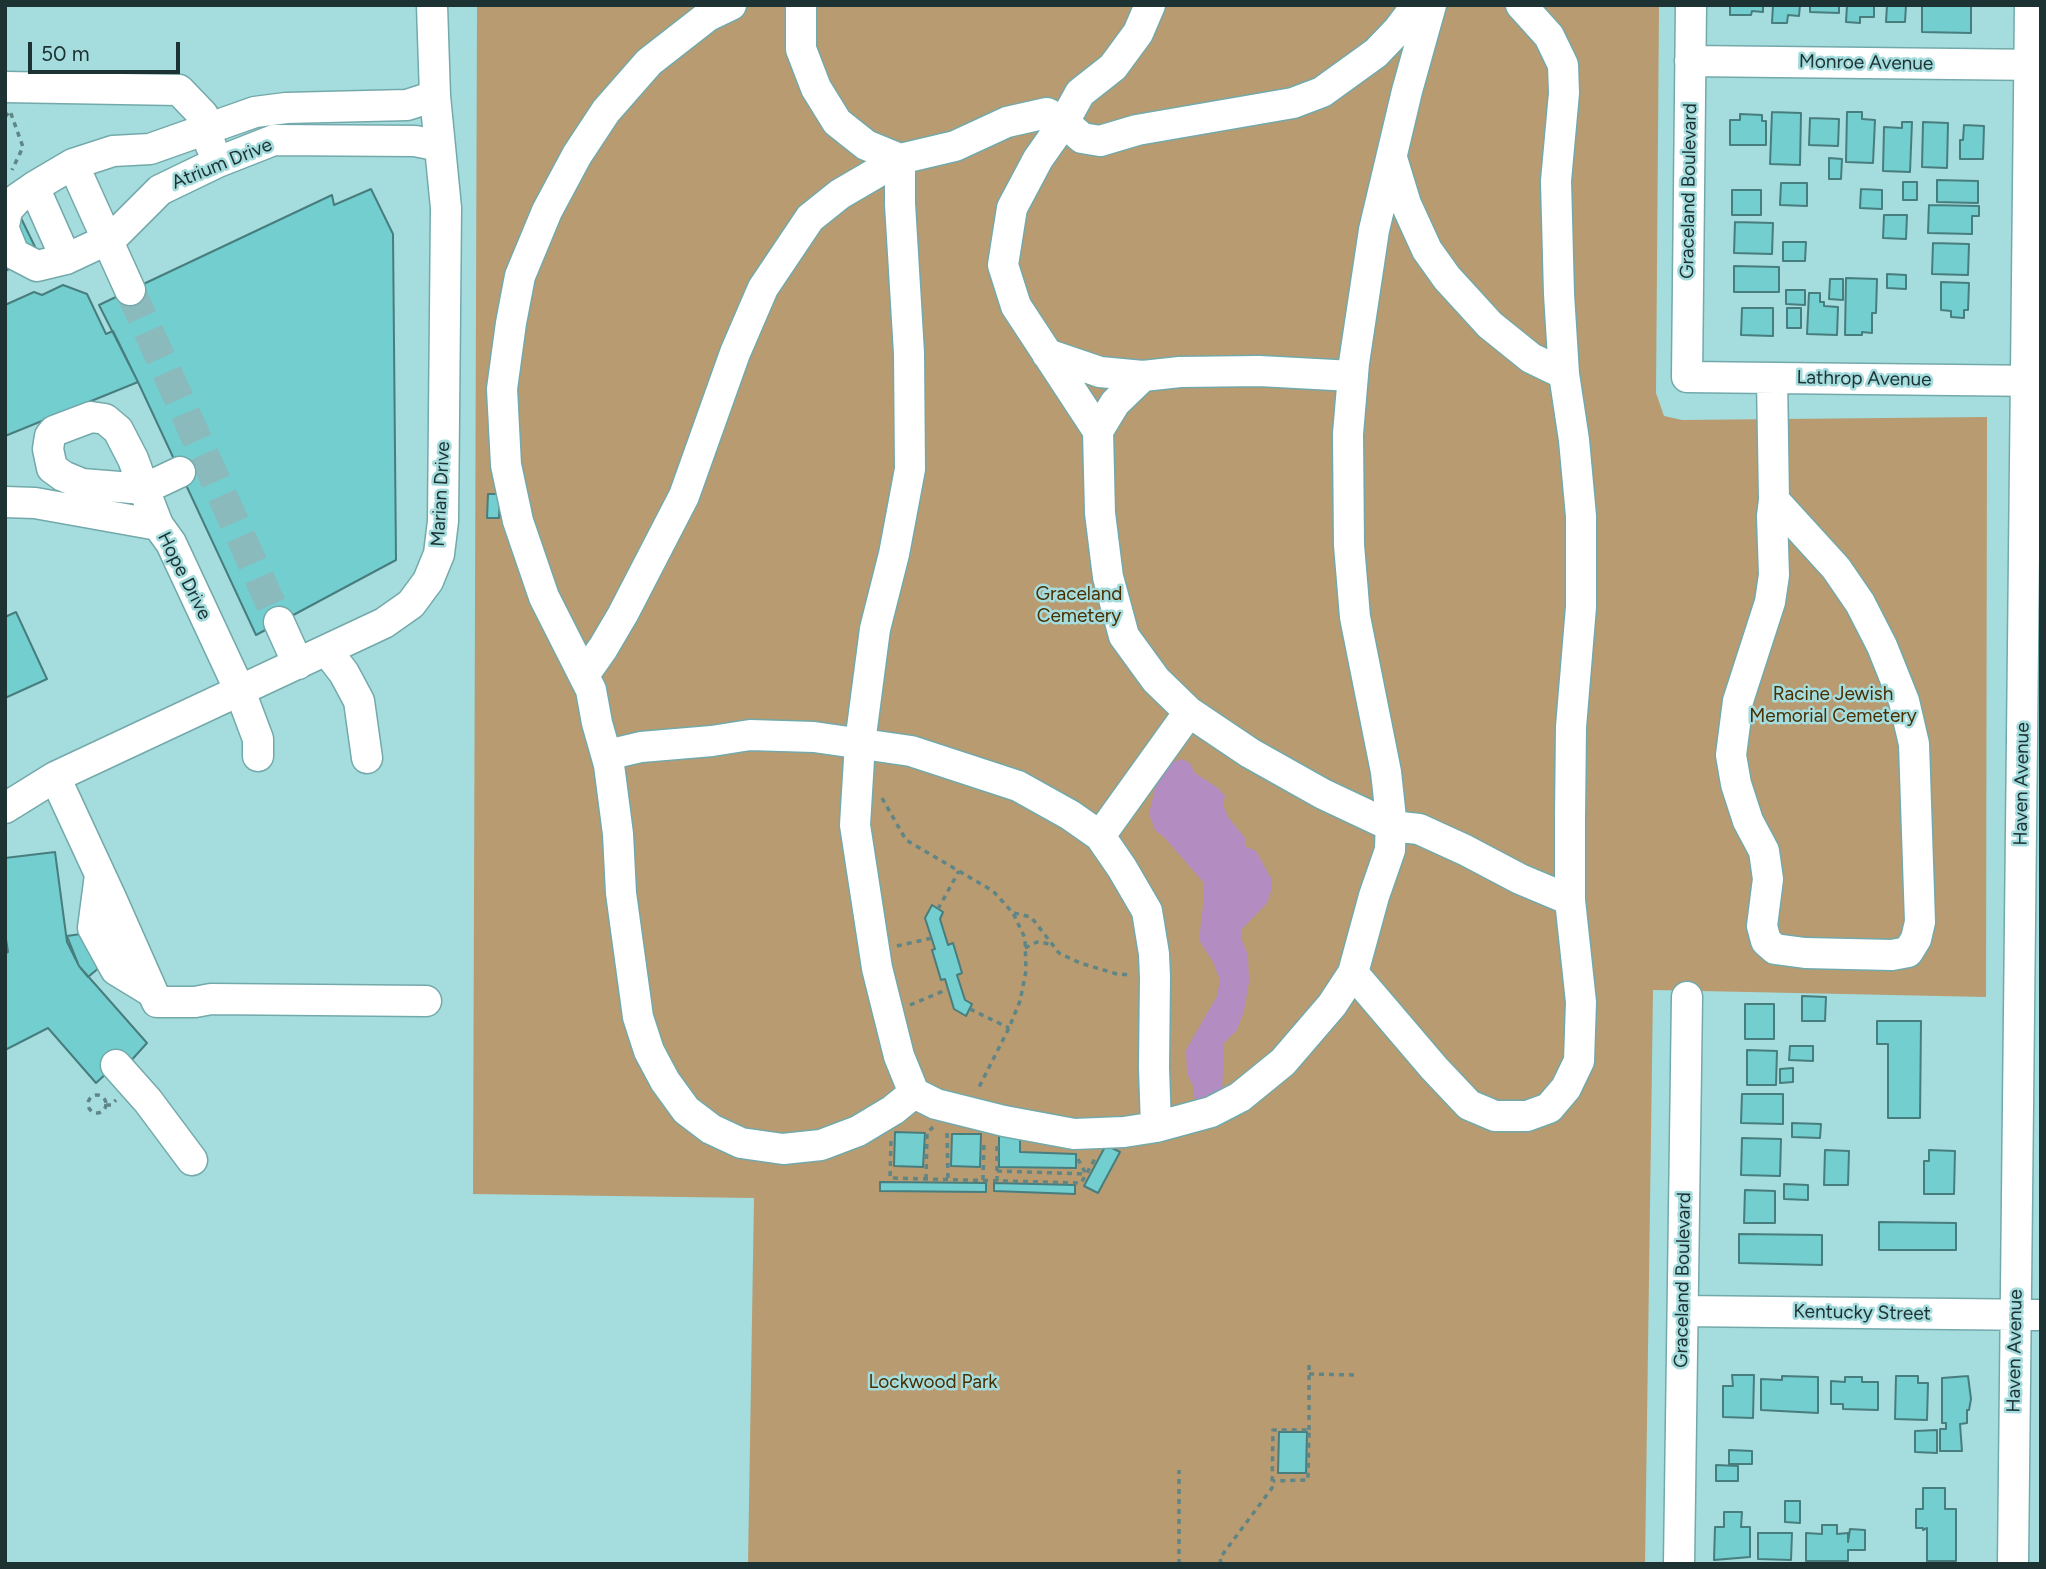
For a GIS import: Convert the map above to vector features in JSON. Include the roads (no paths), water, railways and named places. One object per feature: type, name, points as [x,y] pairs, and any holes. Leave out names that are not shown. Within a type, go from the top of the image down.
[{"type":"street","name":"Marian Drive","points":[[5,808],[55,778],[384,624],[411,604],[428,581],[439,554],[443,521],[446,208],[435,96],[432,5]]},
{"type":"street","points":[[731,5],[708,16],[649,62],[606,111],[577,155],[547,211],[520,276],[502,389],[506,465],[519,522],[544,597],[591,690],[607,755],[618,834],[621,893],[638,1017],[654,1061],[686,1110],[711,1129],[741,1143],[783,1149],[821,1145],[858,1131],[884,1116],[957,1112],[1074,1134],[1124,1132],[1156,1127],[1211,1112],[1240,1097],[1283,1062],[1332,1005],[1353,973],[1390,850],[1391,826],[1386,772],[1355,617],[1349,545],[1348,434],[1353,376],[1374,230],[1431,5]]},
{"type":"street","points":[[802,5],[801,49],[816,88],[837,122],[866,145],[900,159]]},
{"type":"street","points":[[1150,5],[1138,33],[1113,67],[1080,93],[1038,159],[1012,208],[1003,265],[1016,306],[1098,431],[1101,526],[1108,577],[1124,636],[1156,680],[1189,712],[1250,753],[1323,794],[1391,826],[1419,829],[1570,900]]},
{"type":"street","points":[[583,675],[623,614],[684,496],[735,353],[764,288],[810,218],[840,194],[900,159],[955,146],[1007,122],[1046,113],[1064,122],[1082,138],[1100,141],[1137,130],[1293,103],[1322,92],[1376,53],[1417,5]]},
{"type":"street","points":[[1353,973],[1469,1105],[1495,1116],[1527,1116],[1549,1108],[1566,1088],[1579,1061],[1581,1002],[1570,900],[1571,727],[1581,607],[1581,516],[1564,374],[1556,181],[1564,93],[1563,65],[1549,36],[1521,5]]},
{"type":"street","name":"Graceland Boulevard","points":[[1687,377],[1691,5]]},
{"type":"street","name":"Haven Avenue","points":[[2013,1564],[2028,1315],[2035,64],[2030,5]]},
{"type":"street","name":"Monroe Avenue","points":[[1690,61],[2035,64]]},
{"type":"street","points":[[5,87],[179,90],[203,115],[205,130],[218,162]]},
{"type":"street","name":"Atrium Drive","points":[[5,221],[7,209],[18,198],[23,180],[113,151],[150,149],[255,111],[407,105],[435,96]]},
{"type":"street","name":"Atrium Drive","points":[[5,232],[14,254],[37,267],[66,259],[107,240],[122,230],[160,190],[218,162],[274,140],[415,141],[440,146]]},
{"type":"street","points":[[1391,157],[1406,204],[1427,250],[1447,278],[1490,325],[1531,358],[1564,374]]},
{"type":"street","points":[[900,159],[909,353],[910,469],[894,554],[875,629],[860,743],[855,825],[874,951],[899,1056],[957,1112]]},
{"type":"street","points":[[73,163],[130,290]]},
{"type":"street","points":[[23,180],[66,259]]},
{"type":"street","points":[[1047,354],[1100,372],[1143,376],[1180,372],[1259,371],[1353,376]]},
{"type":"street","points":[[1098,431],[1115,403],[1143,376]]},
{"type":"street","name":"Lathrop Avenue","points":[[1687,377],[2033,380]]},
{"type":"street","points":[[1772,378],[1774,575],[1770,602],[1738,701],[1731,755],[1736,784],[1748,821],[1764,852],[1768,879],[1762,926],[1766,941],[1775,949],[1804,953],[1892,955],[1908,952],[1916,939],[1920,922],[1915,756],[1904,701],[1882,646],[1860,603],[1836,568],[1774,500]]},
{"type":"street","points":[[158,525],[144,489],[180,472]]},
{"type":"street","name":"Hope Drive","points":[[5,502],[35,503],[158,525],[171,543],[240,691],[258,739],[258,757]]},
{"type":"street","points":[[279,622],[298,664]]},
{"type":"street","points":[[327,651],[344,673],[359,701],[367,758]]},
{"type":"street","points":[[1100,836],[1189,712]]},
{"type":"street","points":[[607,755],[641,747],[750,735],[814,737],[911,751],[1018,786],[1070,815],[1100,836],[1147,911],[1155,976],[1156,1127]]},
{"type":"street","points":[[55,778],[157,1002],[195,1002],[211,999],[426,1001]]},
{"type":"street","name":"Graceland Boulevard","points":[[1679,1564],[1687,997]]},
{"type":"street","points":[[116,1065],[148,1101],[192,1160]]},
{"type":"street","name":"Kentucky Street","points":[[1683,1311],[2028,1315]]},
{"type":"tunnel","points":[[130,290],[279,622]]},
{"type":"park label","name":"Graceland Cemetery","points":[[1079,605]]},
{"type":"park label","name":"Racine Jewish Memorial Cemetery","points":[[1833,705]]},
{"type":"park label","name":"Lockwood Park","points":[[933,1382]]}]
